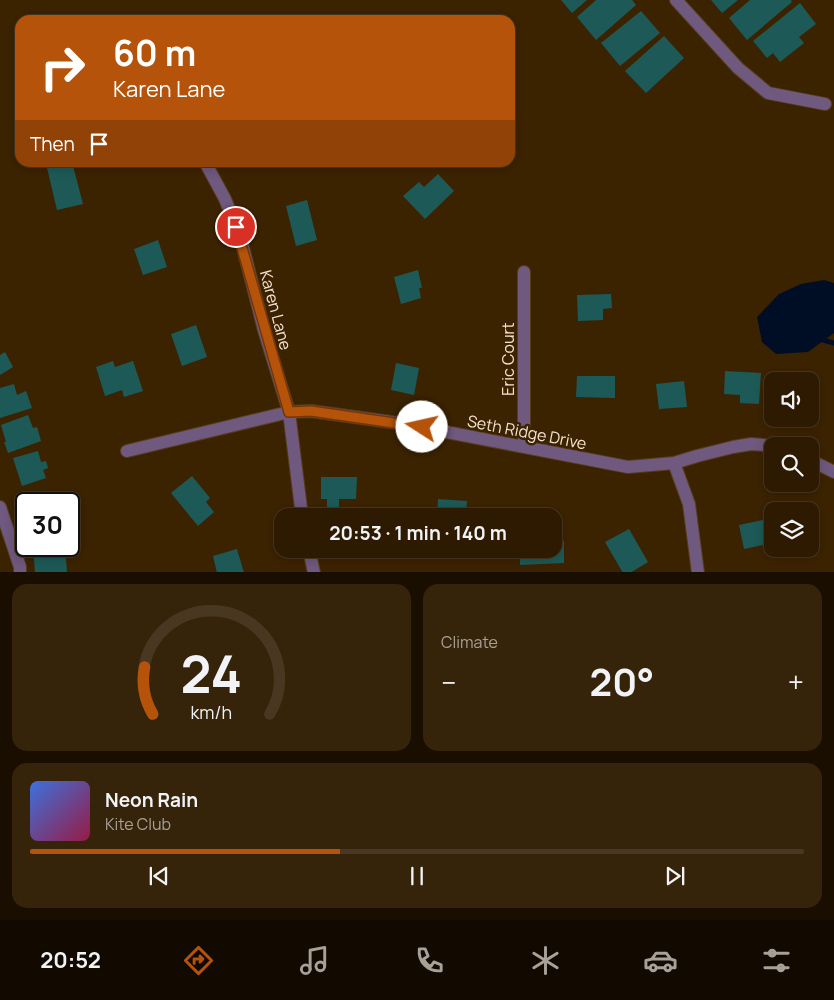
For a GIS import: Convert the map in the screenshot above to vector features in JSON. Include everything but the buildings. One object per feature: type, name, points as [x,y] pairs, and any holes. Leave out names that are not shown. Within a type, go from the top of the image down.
[{"type":"street","points":[[676,0],[738,68],[768,93],[825,104]]},
{"type":"street","name":"Karen Lane","points":[[208,167],[225,199],[240,236],[264,330],[289,412],[301,508]]},
{"type":"street","name":"Eric Court","points":[[524,272],[524,446]]},
{"type":"street","name":"Seth Ridge Drive","points":[[126,451],[289,412],[311,411],[347,415],[524,446],[585,460],[628,467],[674,463],[733,447],[751,444],[764,445]]},
{"type":"street","points":[[674,463],[688,504],[698,572]]},
{"type":"street","points":[[819,464],[834,472]]},
{"type":"street","points":[[0,507],[20,572]]},
{"type":"street","points":[[311,558],[314,572]]},
{"type":"water","points":[[824,280],[834,283],[834,333],[808,352],[776,354],[762,342],[757,317],[779,294],[801,284]]},
{"type":"waterway","points":[[823,340],[834,343]]},
{"type":"route","points":[[236,227],[289,412],[311,411],[347,415],[422,427]]}]
